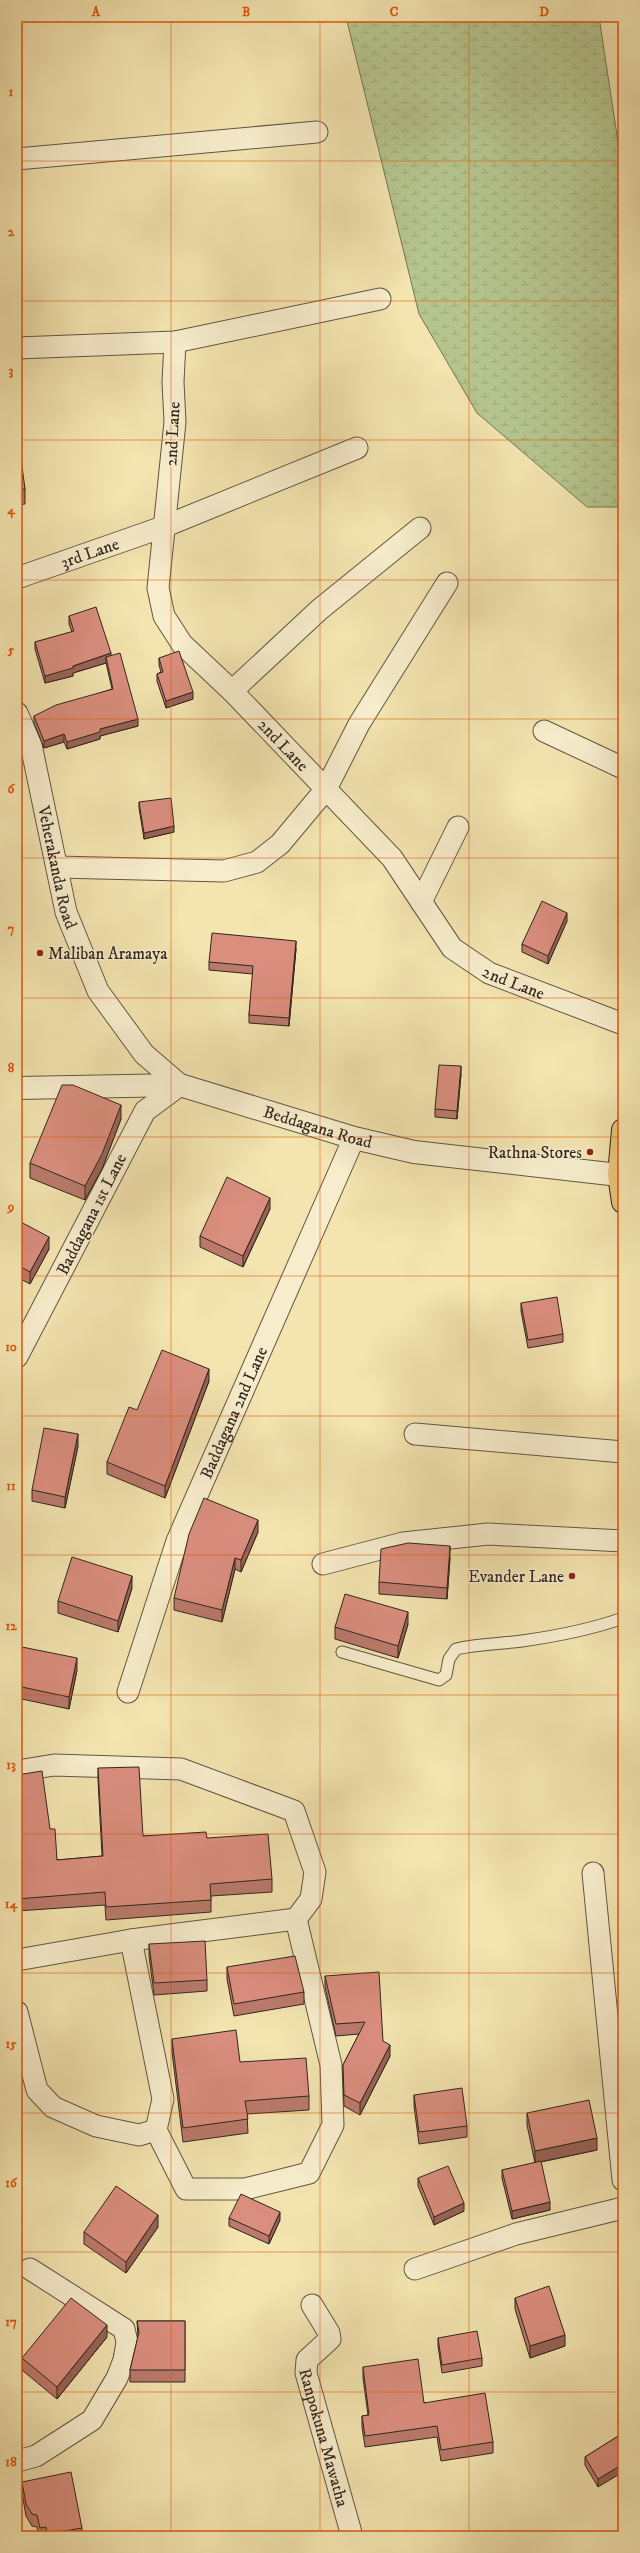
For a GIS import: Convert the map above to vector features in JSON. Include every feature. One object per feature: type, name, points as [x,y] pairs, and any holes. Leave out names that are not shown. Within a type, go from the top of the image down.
[{"type":"main road","points":[[623,1130],[620,1175],[623,1202]]},
{"type":"street","points":[[17,160],[317,132]]},
{"type":"street","points":[[17,348],[175,342],[380,299]]},
{"type":"street","name":"2nd Lane","points":[[175,342],[175,422],[163,527],[158,588],[164,616],[182,644],[232,691],[392,858],[452,948],[489,973],[623,1024]]},
{"type":"street","name":"3rd Lane","points":[[17,578],[163,527],[357,448]]},
{"type":"street","points":[[232,691],[319,610],[420,528]]},
{"type":"street","points":[[57,867],[224,871],[240,868],[257,862],[280,844],[326,789],[359,724],[447,583]]},
{"type":"street","name":"Veherakanda Road","points":[[17,713],[24,745],[57,867],[66,912],[98,991],[144,1054],[180,1085]]},
{"type":"street","points":[[544,731],[623,768]]},
{"type":"street","points":[[421,902],[458,827]]},
{"type":"street","name":"Beddagana Road","points":[[17,1088],[180,1085],[354,1138],[414,1152],[620,1175]]},
{"type":"street","name":"Baddagana 1st Lane","points":[[17,1357],[144,1111],[180,1085]]},
{"type":"street","name":"Baddagana 2nd Lane","points":[[128,1692],[177,1542],[354,1138]]},
{"type":"street","points":[[414,1434],[623,1452]]},
{"type":"street","points":[[323,1564],[403,1543],[488,1534],[623,1541]]},
{"type":"street","points":[[17,1771],[54,1765],[181,1769],[294,1811],[316,1872],[311,1899],[296,1919],[131,1940],[17,1960]]},
{"type":"street","points":[[593,1873],[623,2180]]},
{"type":"street","points":[[131,1940],[163,2099],[156,2130],[186,2189],[245,2189],[309,2173],[333,2125],[331,2065],[296,1919]]},
{"type":"street","points":[[17,2012],[37,2090],[53,2107],[96,2126],[139,2135],[156,2130]]},
{"type":"street","points":[[416,2270],[516,2234],[623,2208]]},
{"type":"street","points":[[17,2461],[36,2456],[92,2420],[117,2378],[127,2342],[124,2329],[30,2269]]},
{"type":"street","name":"Ranpokuna Mawatha","points":[[312,2305],[329,2334],[330,2339],[307,2360],[306,2373],[352,2536]]},
{"type":"lane","points":[[342,1652],[439,1680],[446,1675],[448,1659],[456,1649],[474,1645],[521,1641],[594,1629],[623,1618]]},
{"type":"green space","points":[[346,17],[599,17],[623,175],[623,507],[587,507],[477,413],[419,314]]},
{"type":"building","points":[[17,459],[21,459],[25,489],[17,490]]},
{"type":"building","points":[[96,607],[111,653],[73,666],[73,668],[45,676],[35,642],[74,631],[69,616]]},
{"type":"building","points":[[179,651],[193,692],[166,701],[157,674],[163,672],[159,658]]},
{"type":"building","points":[[120,653],[138,719],[100,729],[100,732],[67,742],[64,734],[44,741],[34,716],[56,705],[113,689],[106,657]]},
{"type":"building","points":[[171,798],[174,826],[144,833],[139,802]]},
{"type":"building","points":[[542,901],[567,913],[548,956],[522,944]]},
{"type":"building","points":[[212,933],[296,941],[289,1018],[249,1015],[253,966],[209,962]]},
{"type":"building","points":[[439,1065],[461,1066],[457,1111],[435,1109]]},
{"type":"building","points":[[62,1085],[73,1085],[121,1105],[102,1154],[85,1186],[30,1163]]},
{"type":"building","points":[[227,1177],[270,1198],[243,1256],[200,1236]]},
{"type":"building","points":[[17,1220],[49,1237],[30,1272],[17,1265]]},
{"type":"building","points":[[557,1297],[563,1334],[528,1340],[521,1303]]},
{"type":"building","points":[[162,1350],[209,1369],[165,1486],[107,1462],[129,1407],[137,1410]]},
{"type":"building","points":[[44,1428],[78,1434],[65,1497],[32,1490]]},
{"type":"building","points":[[204,1498],[258,1520],[241,1560],[235,1558],[222,1610],[174,1598],[189,1534]]},
{"type":"building","points":[[408,1543],[450,1546],[447,1588],[379,1582],[381,1549]]},
{"type":"building","points":[[72,1557],[132,1576],[118,1621],[58,1601]]},
{"type":"building","points":[[345,1594],[408,1612],[398,1646],[335,1627]]},
{"type":"building","points":[[17,1646],[77,1658],[69,1697],[17,1686]]},
{"type":"building","points":[[139,1767],[143,1836],[206,1832],[207,1838],[268,1834],[272,1879],[210,1884],[211,1900],[106,1907],[105,1892],[17,1899],[17,1775],[42,1771],[50,1829],[55,1829],[57,1860],[103,1856],[98,1768]]},
{"type":"building","points":[[205,1941],[207,1980],[154,1983],[149,1944]]},
{"type":"building","points":[[295,1956],[304,1992],[234,2004],[227,1967]]},
{"type":"building","points":[[379,1972],[383,2041],[390,2045],[360,2103],[344,2095],[343,2065],[365,2022],[336,2024],[325,1976]]},
{"type":"building","points":[[236,2030],[240,2062],[306,2058],[309,2096],[245,2101],[248,2119],[183,2128],[172,2039]]},
{"type":"building","points":[[462,2088],[467,2126],[419,2132],[414,2095]]},
{"type":"building","points":[[589,2100],[597,2138],[535,2151],[527,2113]]},
{"type":"building","points":[[541,2161],[550,2202],[512,2211],[502,2170]]},
{"type":"building","points":[[448,2166],[464,2203],[434,2217],[418,2178]]},
{"type":"building","points":[[116,2186],[158,2215],[126,2262],[84,2232]]},
{"type":"building","points":[[241,2194],[280,2212],[269,2236],[229,2218]]},
{"type":"building","points":[[549,2286],[565,2335],[530,2346],[515,2298]]},
{"type":"building","points":[[71,2298],[107,2325],[57,2387],[22,2358]]},
{"type":"building","points":[[137,2321],[185,2321],[185,2370],[130,2370],[139,2332]]},
{"type":"building","points":[[477,2331],[482,2358],[442,2365],[438,2338]]},
{"type":"building","points":[[418,2359],[424,2403],[485,2393],[493,2442],[441,2450],[437,2426],[365,2436],[362,2416],[369,2415],[363,2367]]},
{"type":"building","points":[[623,2433],[623,2464],[598,2479],[585,2457]]},
{"type":"building","points":[[71,2472],[82,2528],[47,2534],[46,2527],[40,2528],[37,2515],[32,2514],[26,2504],[22,2482]]},
{"type":"place","name":"Maliban Aramaya","points":[[40,953]]},
{"type":"place","name":"Rathna Stores","points":[[590,1152]]},
{"type":"place","name":"Evander Lane","points":[[572,1576]]}]
